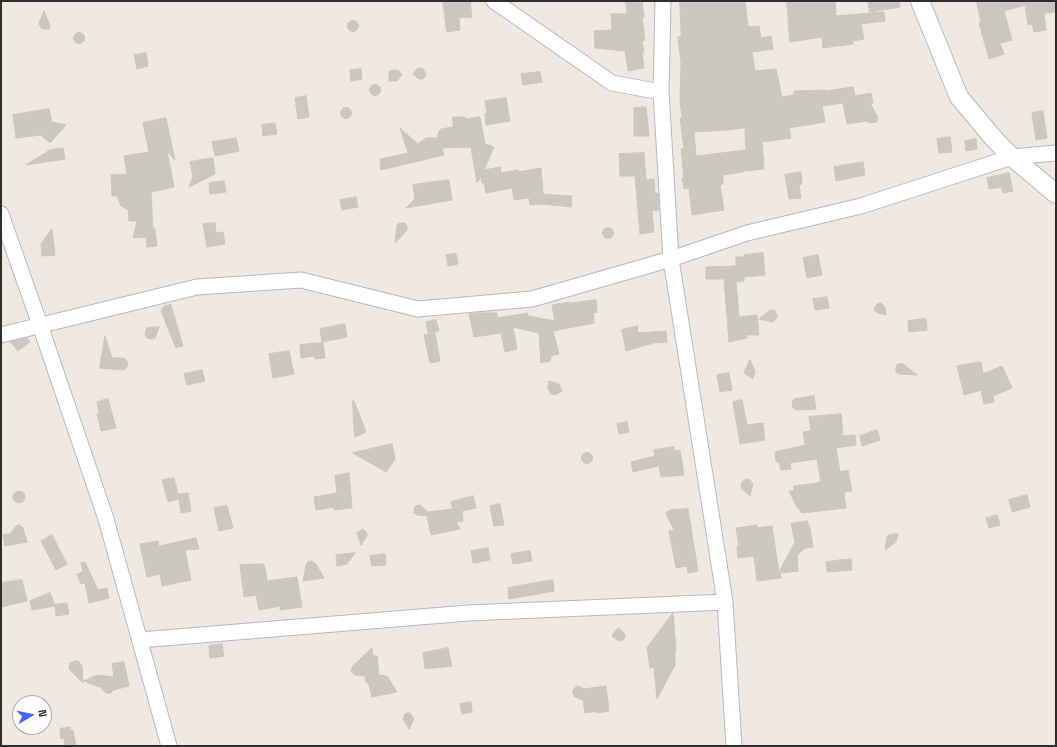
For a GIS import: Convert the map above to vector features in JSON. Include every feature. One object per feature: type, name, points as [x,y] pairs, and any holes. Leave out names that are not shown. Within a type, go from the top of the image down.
[{"type":"street","points":[[494,1],[612,84],[661,92]]},
{"type":"street","points":[[663,1],[661,92],[671,259],[725,602],[734,746]]},
{"type":"street","points":[[920,1],[959,97],[995,140],[1012,157],[1056,194]]},
{"type":"street","points":[[1,335],[197,287],[301,280],[418,310],[532,299],[671,259],[748,233],[861,206],[1012,157],[1056,153]]},
{"type":"street","points":[[1,214],[106,519],[169,746]]},
{"type":"street","points":[[140,640],[468,613],[725,602]]},
{"type":"building","points":[[443,1],[470,1],[472,17],[459,18],[460,30],[447,32]]},
{"type":"building","points":[[626,1],[642,1],[644,17],[642,17],[645,40],[642,41],[644,68],[628,71],[625,51],[595,48],[594,31],[612,30],[611,14],[627,14]]},
{"type":"building","points":[[680,1],[745,1],[748,26],[759,26],[761,38],[771,36],[773,49],[752,52],[755,71],[776,69],[782,97],[794,95],[794,91],[825,91],[853,87],[855,96],[871,93],[873,103],[870,103],[878,118],[876,122],[871,123],[866,121],[847,124],[843,103],[822,106],[825,122],[789,128],[791,138],[762,142],[764,169],[723,175],[723,184],[720,185],[724,210],[692,215],[689,188],[684,189],[682,178],[684,178],[681,149],[684,149],[680,118],[682,118],[680,100],[681,63],[678,37],[681,37]],"holes":[[[745,128],[746,150],[696,156],[694,132]]]},
{"type":"building","points":[[787,1],[835,1],[836,16],[884,12],[885,21],[861,24],[864,39],[852,41],[853,44],[823,48],[822,37],[790,42]]},
{"type":"building","points":[[868,1],[899,1],[900,7],[870,12]]},
{"type":"building","points":[[987,1],[1055,2],[1056,12],[1044,13],[1046,30],[1034,32],[1032,24],[1028,25],[1025,5],[1004,11],[1012,40],[1000,43],[1004,54],[989,59],[979,23],[981,23],[977,3]]},
{"type":"building","points":[[44,11],[50,29],[42,29],[39,24]]},
{"type":"building","points":[[353,20],[357,22],[359,26],[357,30],[353,32],[349,30],[347,26],[349,22]]},
{"type":"building","points":[[79,32],[83,34],[85,38],[83,42],[79,44],[75,42],[73,38],[75,34]]},
{"type":"building","points":[[146,53],[148,66],[137,69],[134,55]]},
{"type":"building","points":[[422,68],[426,75],[423,79],[417,78],[413,74],[417,69]]},
{"type":"building","points":[[361,69],[362,79],[351,81],[350,70]]},
{"type":"building","points":[[394,70],[399,71],[402,75],[397,81],[389,81],[389,72]]},
{"type":"building","points":[[540,72],[542,82],[523,85],[521,74]]},
{"type":"building","points":[[375,84],[379,86],[381,90],[379,94],[375,96],[371,94],[369,90],[371,86]]},
{"type":"building","points":[[306,96],[309,117],[298,119],[295,98]]},
{"type":"building","points":[[506,98],[510,121],[486,125],[485,114],[487,113],[485,101]]},
{"type":"building","points":[[346,107],[350,109],[352,113],[350,117],[346,119],[342,117],[340,113],[342,109]]},
{"type":"building","points":[[646,107],[649,136],[634,136],[634,108]]},
{"type":"building","points":[[49,109],[52,122],[66,125],[50,143],[41,135],[16,138],[13,115]]},
{"type":"building","points":[[1043,111],[1047,138],[1036,140],[1032,113]]},
{"type":"building","points":[[453,117],[465,117],[465,119],[480,117],[485,144],[494,147],[484,170],[500,167],[501,173],[541,168],[543,194],[572,196],[571,207],[542,204],[530,205],[529,198],[514,200],[512,188],[486,193],[481,176],[477,183],[471,147],[442,148],[444,155],[381,170],[380,159],[408,153],[400,128],[418,144],[426,138],[437,138],[441,129],[453,127]]},
{"type":"building","points":[[166,118],[175,160],[167,151],[174,187],[151,192],[153,229],[155,229],[157,246],[147,247],[146,237],[133,238],[137,221],[129,221],[128,210],[121,206],[117,196],[112,196],[111,175],[127,174],[124,156],[149,152],[143,123]]},
{"type":"building","points":[[275,123],[277,134],[263,136],[262,125]]},
{"type":"building","points":[[950,137],[952,152],[939,153],[937,139]]},
{"type":"building","points":[[236,138],[239,151],[215,156],[212,142]]},
{"type":"building","points":[[976,139],[977,149],[966,151],[965,141]]},
{"type":"building","points":[[63,148],[65,159],[26,165],[50,150]]},
{"type":"building","points":[[644,153],[646,180],[654,179],[655,194],[658,193],[659,210],[652,211],[654,232],[640,234],[635,176],[620,176],[619,154]]},
{"type":"building","points":[[213,158],[215,174],[189,187],[193,176],[190,162]]},
{"type":"building","points":[[863,162],[865,175],[836,181],[834,167]]},
{"type":"building","points":[[801,172],[802,184],[799,185],[801,198],[789,199],[785,175]]},
{"type":"building","points":[[1009,173],[1013,191],[1003,193],[1001,187],[989,189],[987,178]]},
{"type":"building","points":[[449,180],[452,200],[406,208],[415,199],[413,185]]},
{"type":"building","points":[[224,181],[226,192],[210,194],[209,183]]},
{"type":"building","points":[[356,197],[358,207],[342,210],[340,200]]},
{"type":"building","points":[[215,223],[216,233],[223,232],[225,244],[207,247],[203,224]]},
{"type":"building","points":[[405,223],[407,230],[395,243],[397,225]]},
{"type":"building","points":[[608,227],[612,229],[614,233],[612,237],[608,239],[604,237],[602,233],[604,229]]},
{"type":"building","points":[[52,229],[55,255],[42,256],[41,244]]},
{"type":"building","points":[[763,253],[765,275],[744,277],[744,281],[736,282],[739,317],[757,315],[759,335],[746,335],[747,338],[729,342],[724,279],[706,279],[706,267],[736,266],[736,257]]},
{"type":"building","points":[[456,254],[458,264],[448,266],[446,255]]},
{"type":"building","points":[[818,255],[822,275],[807,278],[803,258]]},
{"type":"building","points":[[827,297],[829,308],[815,310],[813,299]]},
{"type":"building","points":[[596,300],[597,312],[593,313],[594,323],[553,331],[559,354],[551,356],[550,361],[541,363],[539,333],[513,327],[517,349],[505,352],[501,333],[474,337],[469,314],[497,313],[497,318],[528,313],[528,316],[555,321],[552,305]]},
{"type":"building","points":[[881,303],[885,307],[886,315],[878,313],[874,310],[876,305]]},
{"type":"building","points":[[171,305],[183,346],[176,348],[161,311],[164,306]]},
{"type":"building","points":[[774,310],[778,316],[773,322],[759,319],[769,311]]},
{"type":"building","points":[[926,319],[927,330],[909,332],[908,321]]},
{"type":"building","points":[[436,320],[439,331],[428,333],[426,322]]},
{"type":"building","points":[[345,324],[347,337],[322,342],[320,329]]},
{"type":"building","points":[[638,326],[637,333],[666,331],[667,342],[653,343],[626,351],[622,330]]},
{"type":"building","points":[[159,327],[155,338],[147,338],[145,334],[147,328]]},
{"type":"building","points":[[435,333],[440,361],[430,363],[424,335]]},
{"type":"building","points":[[105,336],[112,358],[124,358],[127,361],[128,365],[124,370],[100,368]]},
{"type":"building","points":[[27,338],[30,342],[18,351],[11,342]]},
{"type":"building","points":[[323,343],[325,358],[315,359],[314,356],[301,358],[300,345]]},
{"type":"building","points":[[289,351],[294,374],[273,378],[269,354]]},
{"type":"building","points":[[750,360],[755,371],[753,379],[744,373]]},
{"type":"building","points":[[981,362],[983,374],[1002,366],[1012,388],[993,396],[994,402],[984,404],[981,390],[964,395],[957,366]]},
{"type":"building","points":[[898,364],[903,364],[917,375],[899,374],[896,372]]},
{"type":"building","points":[[202,370],[205,381],[187,385],[184,374]]},
{"type":"building","points":[[729,373],[732,390],[720,392],[717,375]]},
{"type":"building","points":[[549,381],[559,384],[562,391],[555,395],[551,394],[548,389]]},
{"type":"building","points":[[814,396],[816,409],[797,410],[792,407],[793,400],[795,399]]},
{"type":"building","points":[[108,399],[116,428],[101,431],[97,414],[99,413],[97,402]]},
{"type":"building","points":[[742,400],[747,425],[763,423],[765,440],[740,444],[733,402]]},
{"type":"building","points":[[353,401],[366,432],[355,437],[354,430]]},
{"type":"building","points":[[841,414],[843,436],[855,435],[856,445],[836,448],[840,472],[848,470],[852,491],[844,492],[846,508],[802,513],[797,507],[789,491],[794,491],[794,486],[821,482],[817,459],[790,463],[791,469],[781,470],[779,462],[776,462],[775,452],[805,445],[803,432],[811,431],[809,417]]},
{"type":"building","points":[[627,422],[629,432],[619,434],[617,424]]},
{"type":"building","points":[[877,430],[880,440],[862,446],[860,436]]},
{"type":"building","points":[[392,444],[395,459],[386,472],[353,453]]},
{"type":"building","points":[[674,447],[674,451],[680,450],[684,475],[661,477],[659,466],[633,472],[631,462],[655,456],[654,450]]},
{"type":"building","points":[[585,453],[589,453],[591,454],[591,462],[585,463],[582,460],[582,456]]},
{"type":"building","points":[[349,473],[352,508],[334,510],[333,507],[316,510],[314,497],[337,493],[335,476]]},
{"type":"building","points":[[174,478],[178,494],[188,493],[191,511],[181,513],[179,499],[168,502],[162,480]]},
{"type":"building","points":[[747,479],[753,484],[750,496],[741,488],[742,482]]},
{"type":"building","points":[[17,491],[21,491],[25,497],[21,503],[17,503],[13,499],[13,495]]},
{"type":"building","points":[[1027,495],[1030,507],[1012,512],[1009,500]]},
{"type":"building","points":[[473,496],[476,508],[462,511],[463,521],[456,522],[460,529],[431,535],[427,516],[414,513],[415,506],[420,505],[428,512],[453,509],[451,502]]},
{"type":"building","points":[[500,504],[504,525],[494,526],[490,506]]},
{"type":"building","points":[[227,506],[233,528],[219,531],[214,508]]},
{"type":"building","points":[[688,509],[698,571],[688,573],[687,566],[676,568],[669,531],[674,530],[666,513],[670,510]]},
{"type":"building","points":[[997,515],[1000,525],[989,528],[986,518]]},
{"type":"building","points":[[807,521],[810,528],[813,547],[805,548],[797,555],[798,571],[780,573],[781,578],[757,581],[754,556],[738,558],[737,547],[739,546],[736,528],[757,525],[757,528],[772,526],[779,572],[795,542],[791,524]]},
{"type":"building","points":[[20,525],[23,528],[27,542],[5,546],[3,535],[10,534],[16,526]]},
{"type":"building","points":[[363,529],[367,536],[361,545],[357,533]]},
{"type":"building","points":[[898,534],[896,542],[885,550],[887,537],[889,535]]},
{"type":"building","points":[[52,535],[67,564],[56,570],[41,541]]},
{"type":"building","points":[[196,538],[199,549],[185,550],[191,580],[162,586],[160,574],[147,577],[140,544],[158,541],[159,546]]},
{"type":"building","points":[[488,548],[490,560],[473,563],[471,551]]},
{"type":"building","points":[[530,551],[532,561],[513,564],[511,554]]},
{"type":"building","points":[[355,553],[347,564],[337,566],[336,555]]},
{"type":"building","points":[[385,554],[386,565],[372,566],[370,556]]},
{"type":"building","points":[[851,559],[852,570],[827,572],[826,562]]},
{"type":"building","points":[[312,561],[316,564],[324,578],[303,581],[306,565],[308,562]]},
{"type":"building","points":[[85,562],[98,590],[107,588],[109,598],[89,603],[85,583],[81,584],[77,574],[83,572],[81,563]]},
{"type":"building","points":[[263,564],[267,581],[297,577],[302,607],[280,610],[280,606],[259,610],[256,595],[244,597],[240,565]]},
{"type":"building","points":[[22,580],[27,601],[1,607],[1,583]]},
{"type":"building","points":[[553,580],[554,591],[509,599],[508,588]]},
{"type":"building","points":[[50,593],[55,606],[32,610],[30,601]]},
{"type":"building","points":[[67,603],[69,614],[56,616],[55,605]]},
{"type":"building","points":[[673,613],[676,650],[675,665],[657,699],[654,667],[650,668],[647,648]]},
{"type":"building","points":[[619,628],[625,634],[625,638],[621,641],[612,636]]},
{"type":"building","points":[[222,644],[224,656],[210,658],[209,646]]},
{"type":"building","points":[[372,648],[373,656],[377,656],[379,675],[387,676],[397,692],[372,697],[365,676],[355,675],[351,671],[353,666]]},
{"type":"building","points":[[448,648],[452,666],[425,669],[423,653]]},
{"type":"building","points":[[76,661],[82,666],[83,683],[69,669],[70,663]]},
{"type":"building","points":[[124,662],[129,686],[113,690],[111,693],[106,693],[100,687],[84,681],[97,675],[114,677],[112,664]]},
{"type":"building","points":[[577,686],[584,689],[606,686],[609,711],[585,713],[583,700],[575,697],[573,694],[573,690]]},
{"type":"building","points":[[471,702],[472,712],[462,714],[460,704]]},
{"type":"building","points":[[407,713],[410,713],[414,719],[409,729],[403,719]]},
{"type":"building","points":[[70,727],[70,730],[73,730],[76,746],[65,746],[64,738],[61,739],[60,729]]}]
